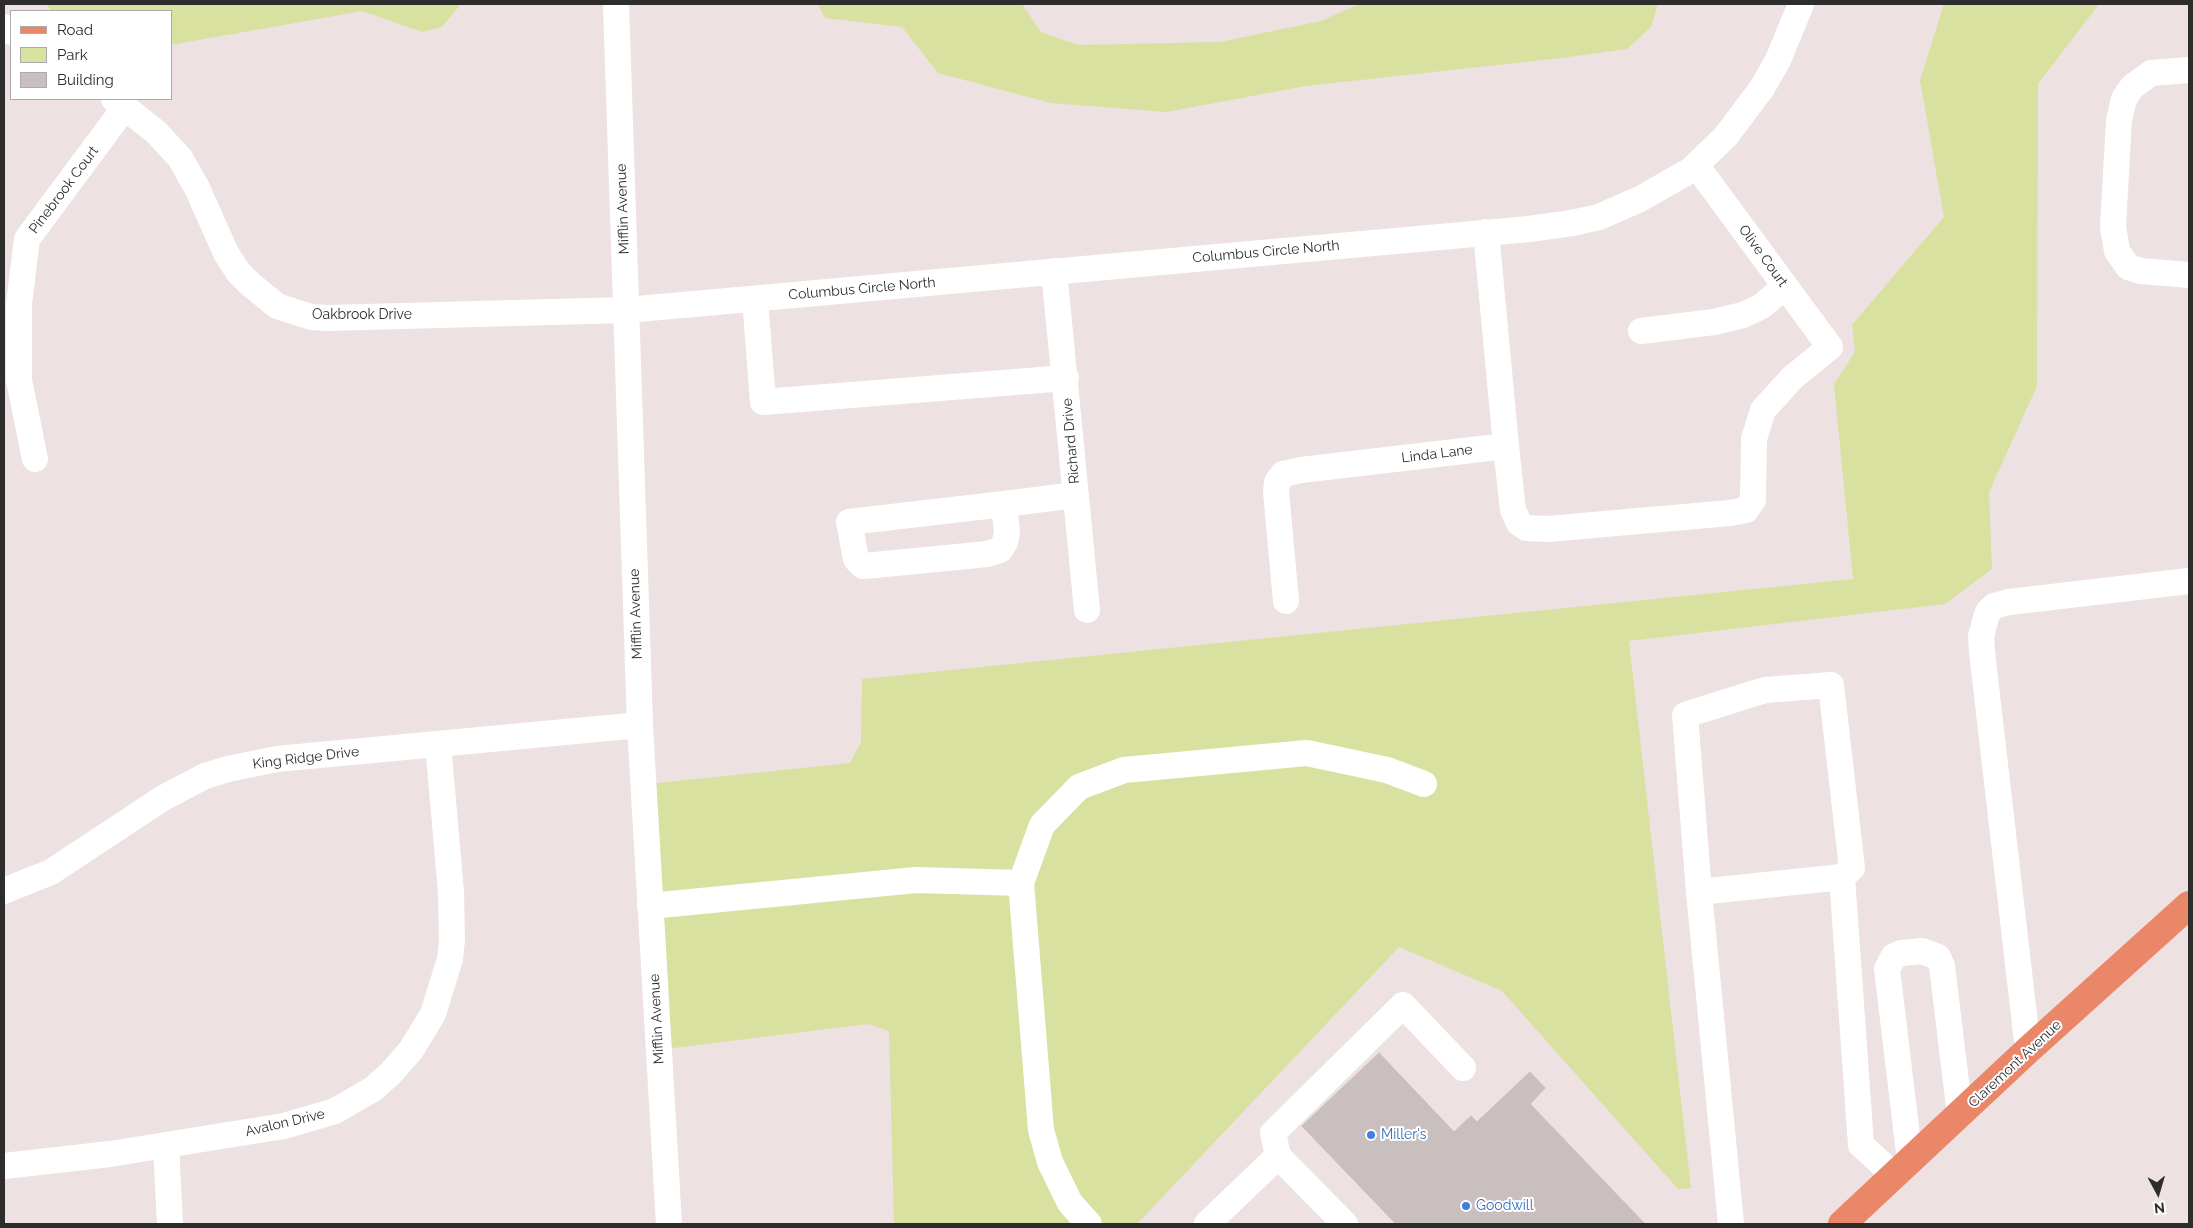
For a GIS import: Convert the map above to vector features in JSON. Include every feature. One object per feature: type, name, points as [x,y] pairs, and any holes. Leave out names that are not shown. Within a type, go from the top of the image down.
[{"type":"main road","name":"Claremont Avenue","points":[[1842,1224],[2028,1050],[2189,905]]},
{"type":"street","name":"Mifflin Avenue","points":[[616,4],[640,724],[669,1224]]},
{"type":"street","name":"Columbus Circle North","points":[[627,310],[1486,232],[1572,223],[1599,216],[1656,191],[1696,165],[1726,136],[1762,88],[1788,41],[1801,4]]},
{"type":"street","points":[[2189,70],[2151,73],[2132,87],[2124,99],[2119,120],[2113,226],[2117,251],[2128,267],[2141,272],[2189,275]]},
{"type":"street","name":"Oakbrook Drive","points":[[120,103],[156,132],[180,158],[197,188],[226,253],[238,272],[276,306],[311,317],[327,318],[627,310]]},
{"type":"street","name":"Pinebrook Court","points":[[35,459],[19,380],[19,304],[27,239],[120,103]]},
{"type":"street","name":"Olive Court","points":[[1506,446],[1512,510],[1519,523],[1526,528],[1548,529],[1746,510],[1753,500],[1754,439],[1763,410],[1792,378],[1830,347],[1696,165]]},
{"type":"street","points":[[1486,232],[1506,446]]},
{"type":"street","name":"Richard Drive","points":[[1054,271],[1066,378],[1087,610]]},
{"type":"street","points":[[1641,332],[1714,322],[1743,315],[1762,306],[1785,286]]},
{"type":"street","points":[[755,298],[763,402],[1066,378]]},
{"type":"street","name":"Linda Lane","points":[[1286,601],[1276,492],[1277,482],[1283,474],[1301,470],[1506,446]]},
{"type":"street","points":[[1004,504],[1007,532],[1005,542],[1000,550],[987,554],[875,566],[863,566],[856,559],[849,522],[1076,495]]},
{"type":"street","points":[[2028,1050],[1982,652],[1981,636],[1984,621],[1994,606],[2009,602],[2189,580]]},
{"type":"street","points":[[1699,892],[1842,877],[1852,868],[1831,685],[1765,690],[1685,715],[1699,892],[1731,1224]]},
{"type":"street","name":"King Ridge Drive","points":[[4,890],[51,872],[170,794],[205,776],[228,769],[277,759],[640,724]]},
{"type":"street","name":"Avalon Drive","points":[[4,1166],[110,1154],[284,1126],[335,1111],[373,1089],[391,1073],[423,1032],[433,1014],[450,959],[452,892],[438,744]]},
{"type":"street","points":[[1089,1224],[1070,1203],[1050,1162],[1041,1130],[1021,883],[1042,825],[1079,787],[1124,770],[1307,753],[1388,770],[1424,784]]},
{"type":"street","points":[[1842,877],[1861,1145],[1902,1168]]},
{"type":"street","points":[[650,906],[916,880],[1021,883]]},
{"type":"street","points":[[1902,1168],[1887,969],[1894,956],[1902,953],[1922,951],[1938,957],[1942,966],[1960,1115]]},
{"type":"street","points":[[1344,1224],[1278,1156],[1273,1132],[1403,1005],[1463,1068]]},
{"type":"street","points":[[166,1145],[170,1224]]},
{"type":"street","points":[[1207,1224],[1278,1156]]},
{"type":"green space","points":[[46,4],[461,4],[442,27],[422,32],[362,11],[172,45],[172,10],[51,10]]},
{"type":"green space","points":[[818,4],[1022,4],[1041,32],[1078,45],[1220,42],[1321,21],[1359,4],[1658,4],[1651,27],[1627,49],[1306,86],[1166,112],[1051,103],[938,73],[902,27],[825,18]]},
{"type":"green space","points":[[1944,4],[2099,4],[2038,84],[2037,386],[1989,492],[1992,569],[1945,604],[1629,641],[1691,1188],[1678,1189],[1502,991],[1399,947],[1137,1224],[894,1224],[889,1031],[868,1024],[665,1049],[648,784],[850,763],[861,742],[862,679],[1853,579],[1834,384],[1855,352],[1852,325],[1944,217],[1920,80]]},
{"type":"building","points":[[1379,1053],[1454,1132],[1471,1116],[1477,1122],[1530,1072],[1545,1088],[1530,1104],[1645,1224],[1396,1224],[1302,1126]]},
{"type":"place","name":"Miller's","points":[[1371,1135]]},
{"type":"place","name":"Goodwill","points":[[1466,1206]]}]
